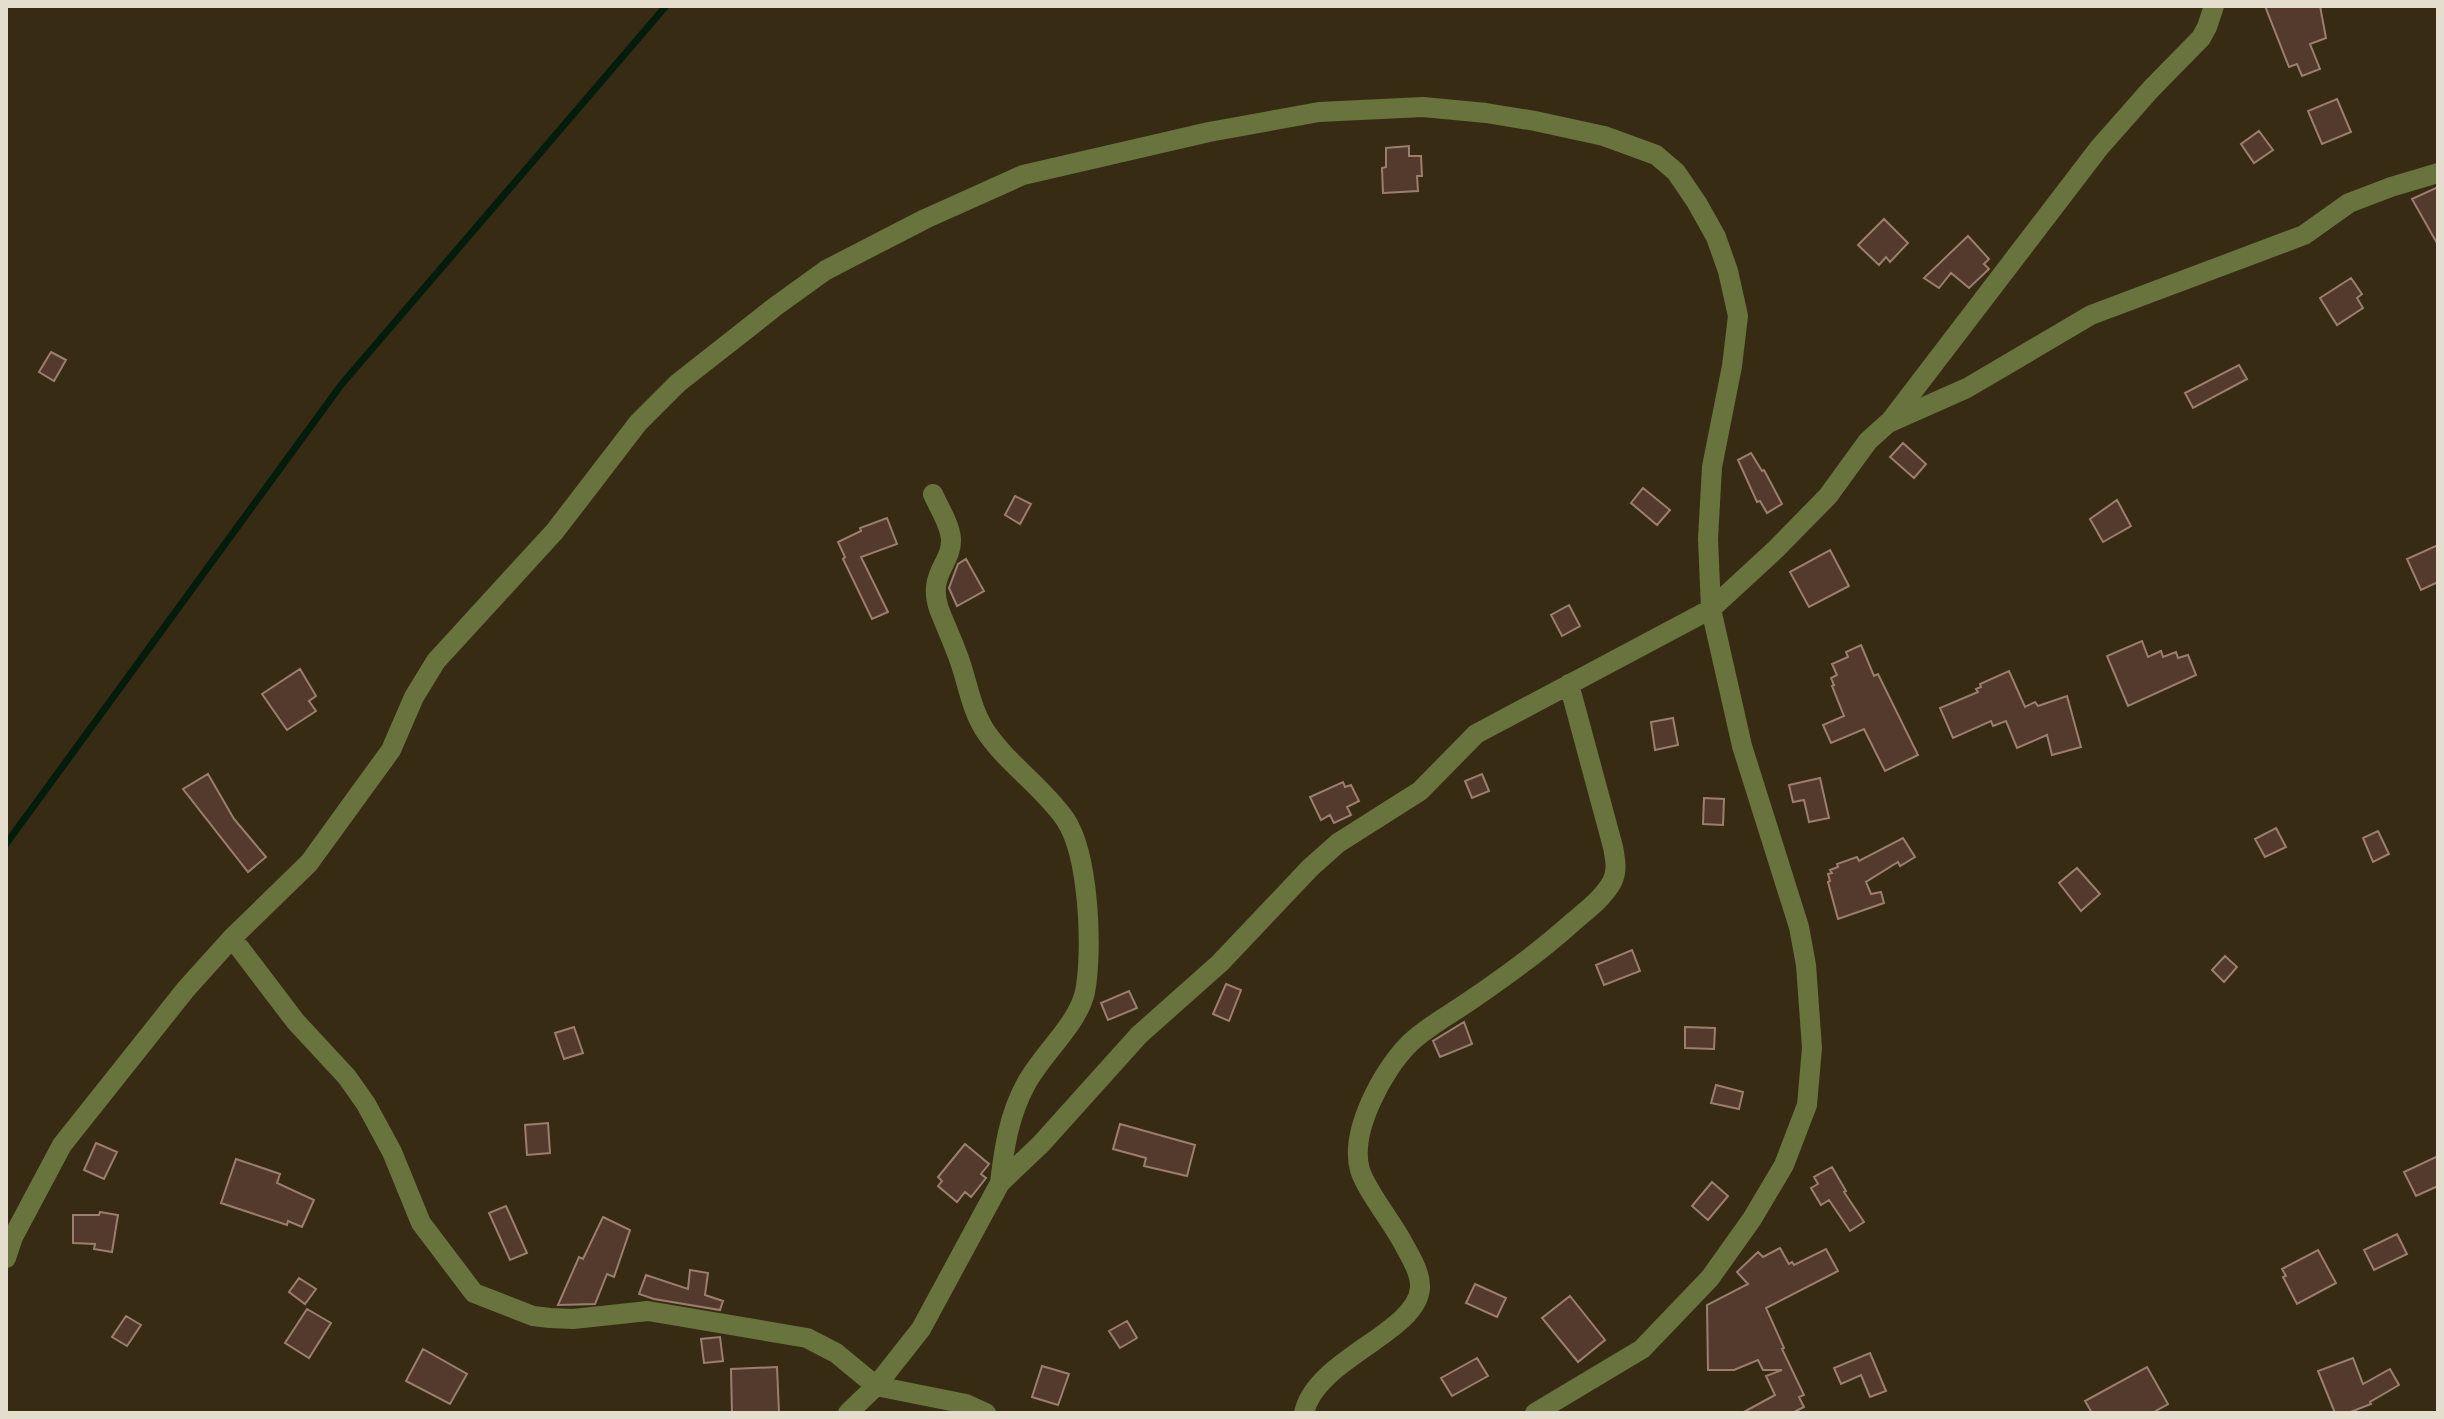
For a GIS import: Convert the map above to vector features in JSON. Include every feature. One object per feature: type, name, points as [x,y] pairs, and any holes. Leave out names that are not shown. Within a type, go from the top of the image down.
[{"type":"street","points":[[848,1413],[876,1386],[921,1329],[1000,1183],[1041,1144],[1139,1035],[1220,963],[1263,915],[1338,843],[1420,791],[1476,734],[1711,609],[1828,496],[1868,441],[1888,423],[2099,148],[2201,38],[2214,6]]},
{"type":"street","points":[[6,1258],[13,1237],[62,1145],[186,989],[232,938],[309,863],[391,750],[414,697],[436,661],[555,531],[638,423],[678,383],[826,270],[980,193],[1023,175],[1209,132],[1319,112],[1423,107],[1535,121],[1604,136],[1656,155],[1676,172],[1716,237],[1728,271],[1738,316],[1732,366],[1712,467],[1708,539],[1711,609],[1742,746],[1799,927],[1806,965],[1812,1048],[1807,1105],[1784,1165],[1752,1219],[1710,1278],[1642,1349],[1535,1413]]},
{"type":"street","points":[[1888,423],[1967,388],[2091,315],[2304,235],[2349,203],[2438,173]]},
{"type":"street","points":[[933,494],[951,537],[951,546],[936,583],[936,597],[975,711],[985,730],[1064,818],[1076,837],[1084,872],[1085,993],[1077,1013],[1027,1082],[1017,1103],[1005,1143],[1000,1183]]},
{"type":"street","points":[[1304,1413],[1316,1386],[1400,1320],[1414,1304],[1420,1291],[1419,1277],[1409,1253],[1389,1216],[1365,1183],[1359,1168],[1358,1144],[1375,1092],[1408,1044],[1502,979],[1565,930],[1598,900],[1613,880],[1616,862],[1613,847],[1569,684]]},
{"type":"street","points":[[232,938],[296,1022],[347,1077],[366,1104],[392,1152],[421,1223],[474,1293],[533,1316],[573,1319],[648,1311],[807,1338],[836,1353],[876,1386],[966,1404],[986,1413]]},
{"type":"building","points":[[2265,6],[2320,6],[2326,38],[2310,44],[2320,69],[2302,76],[2297,64],[2289,67]]},
{"type":"building","points":[[2337,99],[2351,132],[2322,144],[2308,111]]},
{"type":"building","points":[[2259,131],[2273,150],[2254,163],[2241,144]]},
{"type":"building","points":[[1409,146],[1409,156],[1421,156],[1422,176],[1417,176],[1418,191],[1383,193],[1382,168],[1386,167],[1386,148]]},
{"type":"building","points":[[2438,187],[2438,245],[2412,199]]},
{"type":"building","points":[[1884,219],[1908,243],[1890,262],[1886,257],[1879,265],[1858,245]]},
{"type":"building","points":[[1968,236],[1989,259],[1984,264],[1989,269],[1969,288],[1951,273],[1939,288],[1924,278]]},
{"type":"building","points":[[2351,278],[2362,294],[2357,298],[2363,308],[2337,325],[2320,298]]},
{"type":"building","points":[[51,352],[66,360],[54,381],[39,372]]},
{"type":"building","points":[[2239,365],[2247,379],[2193,408],[2185,393]]},
{"type":"building","points":[[1903,443],[1926,464],[1914,478],[1890,457]]},
{"type":"building","points":[[1751,453],[1782,504],[1767,513],[1760,501],[1757,502],[1738,460]]},
{"type":"building","points":[[1643,488],[1670,510],[1657,525],[1631,503]]},
{"type":"building","points":[[1015,496],[1031,504],[1020,524],[1005,515]]},
{"type":"building","points":[[2117,500],[2131,526],[2103,542],[2090,519]]},
{"type":"building","points":[[887,518],[897,544],[861,557],[888,612],[872,619],[838,542],[861,531],[860,528]]},
{"type":"building","points":[[2438,545],[2438,582],[2421,590],[2407,559]]},
{"type":"building","points":[[1830,550],[1849,586],[1809,607],[1790,572]]},
{"type":"building","points":[[966,559],[984,591],[957,606],[949,588],[958,564]]},
{"type":"building","points":[[1569,605],[1580,626],[1562,636],[1551,615]]},
{"type":"building","points":[[2142,641],[2148,657],[2161,651],[2163,657],[2176,652],[2178,658],[2188,655],[2196,675],[2128,706],[2107,656]]},
{"type":"building","points":[[1861,645],[1874,676],[1878,674],[1918,755],[1885,771],[1864,729],[1831,743],[1823,725],[1844,716],[1832,686],[1831,678],[1837,675],[1832,664],[1848,657],[1846,652]]},
{"type":"building","points":[[300,669],[316,696],[309,701],[316,711],[287,730],[262,694]]},
{"type":"building","points":[[2009,671],[2025,707],[2067,696],[2081,747],[2052,755],[2047,735],[2017,748],[2006,721],[1993,726],[1991,721],[1953,738],[1940,708],[1978,692],[1976,689],[1981,687],[1980,684]]},
{"type":"building","points":[[1673,718],[1678,745],[1655,750],[1651,722]]},
{"type":"building","points":[[208,774],[234,819],[266,857],[248,872],[183,789]]},
{"type":"building","points":[[1482,774],[1489,791],[1472,798],[1465,781]]},
{"type":"building","points":[[1820,778],[1829,818],[1809,822],[1804,800],[1793,802],[1789,785]]},
{"type":"building","points":[[1343,782],[1345,787],[1351,785],[1359,801],[1347,807],[1351,815],[1334,823],[1330,815],[1321,820],[1310,797]]},
{"type":"building","points":[[1704,798],[1724,799],[1723,825],[1703,824]]},
{"type":"building","points":[[2276,828],[2286,847],[2265,857],[2255,839]]},
{"type":"building","points":[[2378,831],[2389,854],[2373,862],[2363,838]]},
{"type":"building","points":[[1903,838],[1915,857],[1900,866],[1898,862],[1866,882],[1871,894],[1881,892],[1884,903],[1838,919],[1828,882],[1828,874],[1832,873],[1830,870],[1857,857],[1859,861]]},
{"type":"building","points":[[2077,868],[2100,894],[2081,911],[2059,883]]},
{"type":"building","points":[[1632,950],[1640,971],[1604,985],[1596,965]]},
{"type":"building","points":[[2225,956],[2237,967],[2224,982],[2212,970]]},
{"type":"building","points":[[1226,984],[1241,990],[1229,1021],[1213,1014]]},
{"type":"building","points":[[1129,991],[1137,1008],[1108,1020],[1101,1003]]},
{"type":"building","points":[[1464,1022],[1472,1044],[1440,1057],[1433,1041]]},
{"type":"building","points":[[574,1027],[583,1053],[564,1059],[555,1033]]},
{"type":"building","points":[[1685,1027],[1715,1028],[1714,1049],[1685,1048]]},
{"type":"building","points":[[1716,1085],[1743,1092],[1739,1109],[1711,1103]]},
{"type":"building","points":[[548,1123],[550,1153],[527,1155],[525,1125]]},
{"type":"building","points":[[1120,1124],[1195,1145],[1187,1176],[1144,1166],[1146,1158],[1113,1149]]},
{"type":"building","points":[[96,1143],[117,1152],[104,1179],[84,1170]]},
{"type":"building","points":[[965,1144],[989,1164],[981,1174],[986,1178],[971,1197],[965,1192],[957,1202],[938,1186],[942,1181],[938,1177]]},
{"type":"building","points":[[2438,1156],[2438,1186],[2416,1196],[2404,1172]]},
{"type":"building","points":[[236,1159],[280,1174],[277,1183],[314,1200],[302,1227],[221,1203]]},
{"type":"building","points":[[1832,1167],[1864,1222],[1850,1231],[1829,1200],[1821,1205],[1811,1188],[1818,1184],[1814,1177]]},
{"type":"building","points":[[1712,1182],[1728,1196],[1708,1220],[1692,1206]]},
{"type":"building","points":[[506,1206],[527,1253],[510,1260],[489,1213]]},
{"type":"building","points":[[100,1212],[118,1215],[112,1252],[94,1249],[95,1244],[73,1243],[73,1215],[99,1215]]},
{"type":"building","points":[[603,1217],[630,1230],[614,1277],[607,1274],[595,1304],[558,1305],[579,1257],[583,1259]]},
{"type":"building","points":[[2397,1234],[2407,1254],[2374,1270],[2364,1250]]},
{"type":"building","points":[[1780,1248],[1789,1264],[1792,1262],[1794,1265],[1826,1249],[1838,1271],[1766,1308],[1804,1395],[1799,1397],[1804,1407],[1792,1413],[1742,1413],[1775,1395],[1766,1376],[1782,1370],[1763,1370],[1758,1360],[1734,1370],[1708,1370],[1707,1305],[1748,1284],[1737,1272],[1758,1252],[1763,1257]]},
{"type":"building","points":[[2318,1250],[2336,1283],[2297,1304],[2282,1269]]},
{"type":"building","points":[[690,1270],[708,1273],[705,1295],[723,1301],[720,1310],[639,1294],[646,1275],[688,1289]]},
{"type":"building","points":[[299,1278],[316,1289],[305,1304],[289,1292]]},
{"type":"building","points":[[1475,1284],[1506,1298],[1497,1317],[1466,1303]]},
{"type":"building","points":[[1570,1296],[1605,1340],[1578,1362],[1542,1318]]},
{"type":"building","points":[[307,1309],[331,1323],[309,1358],[285,1343]]},
{"type":"building","points":[[126,1316],[141,1325],[127,1346],[112,1337]]},
{"type":"building","points":[[1127,1321],[1137,1338],[1120,1348],[1109,1331]]},
{"type":"building","points":[[720,1337],[723,1361],[704,1363],[701,1339]]},
{"type":"building","points":[[423,1349],[467,1374],[450,1404],[406,1381]]},
{"type":"building","points":[[1870,1353],[1886,1391],[1870,1397],[1861,1375],[1841,1384],[1834,1368]]},
{"type":"building","points":[[1477,1358],[1488,1376],[1452,1396],[1441,1378]]},
{"type":"building","points":[[2353,1358],[2363,1384],[2390,1369],[2399,1385],[2371,1404],[2348,1413],[2335,1413],[2318,1371]]},
{"type":"building","points":[[1042,1366],[1069,1374],[1058,1405],[1032,1397]]},
{"type":"building","points":[[777,1367],[779,1413],[732,1413],[731,1369]]},
{"type":"building","points":[[2147,1367],[2168,1404],[2152,1413],[2092,1413],[2085,1401]]},
{"type":"waterway","points":[[6,844],[341,385],[666,6]]}]
